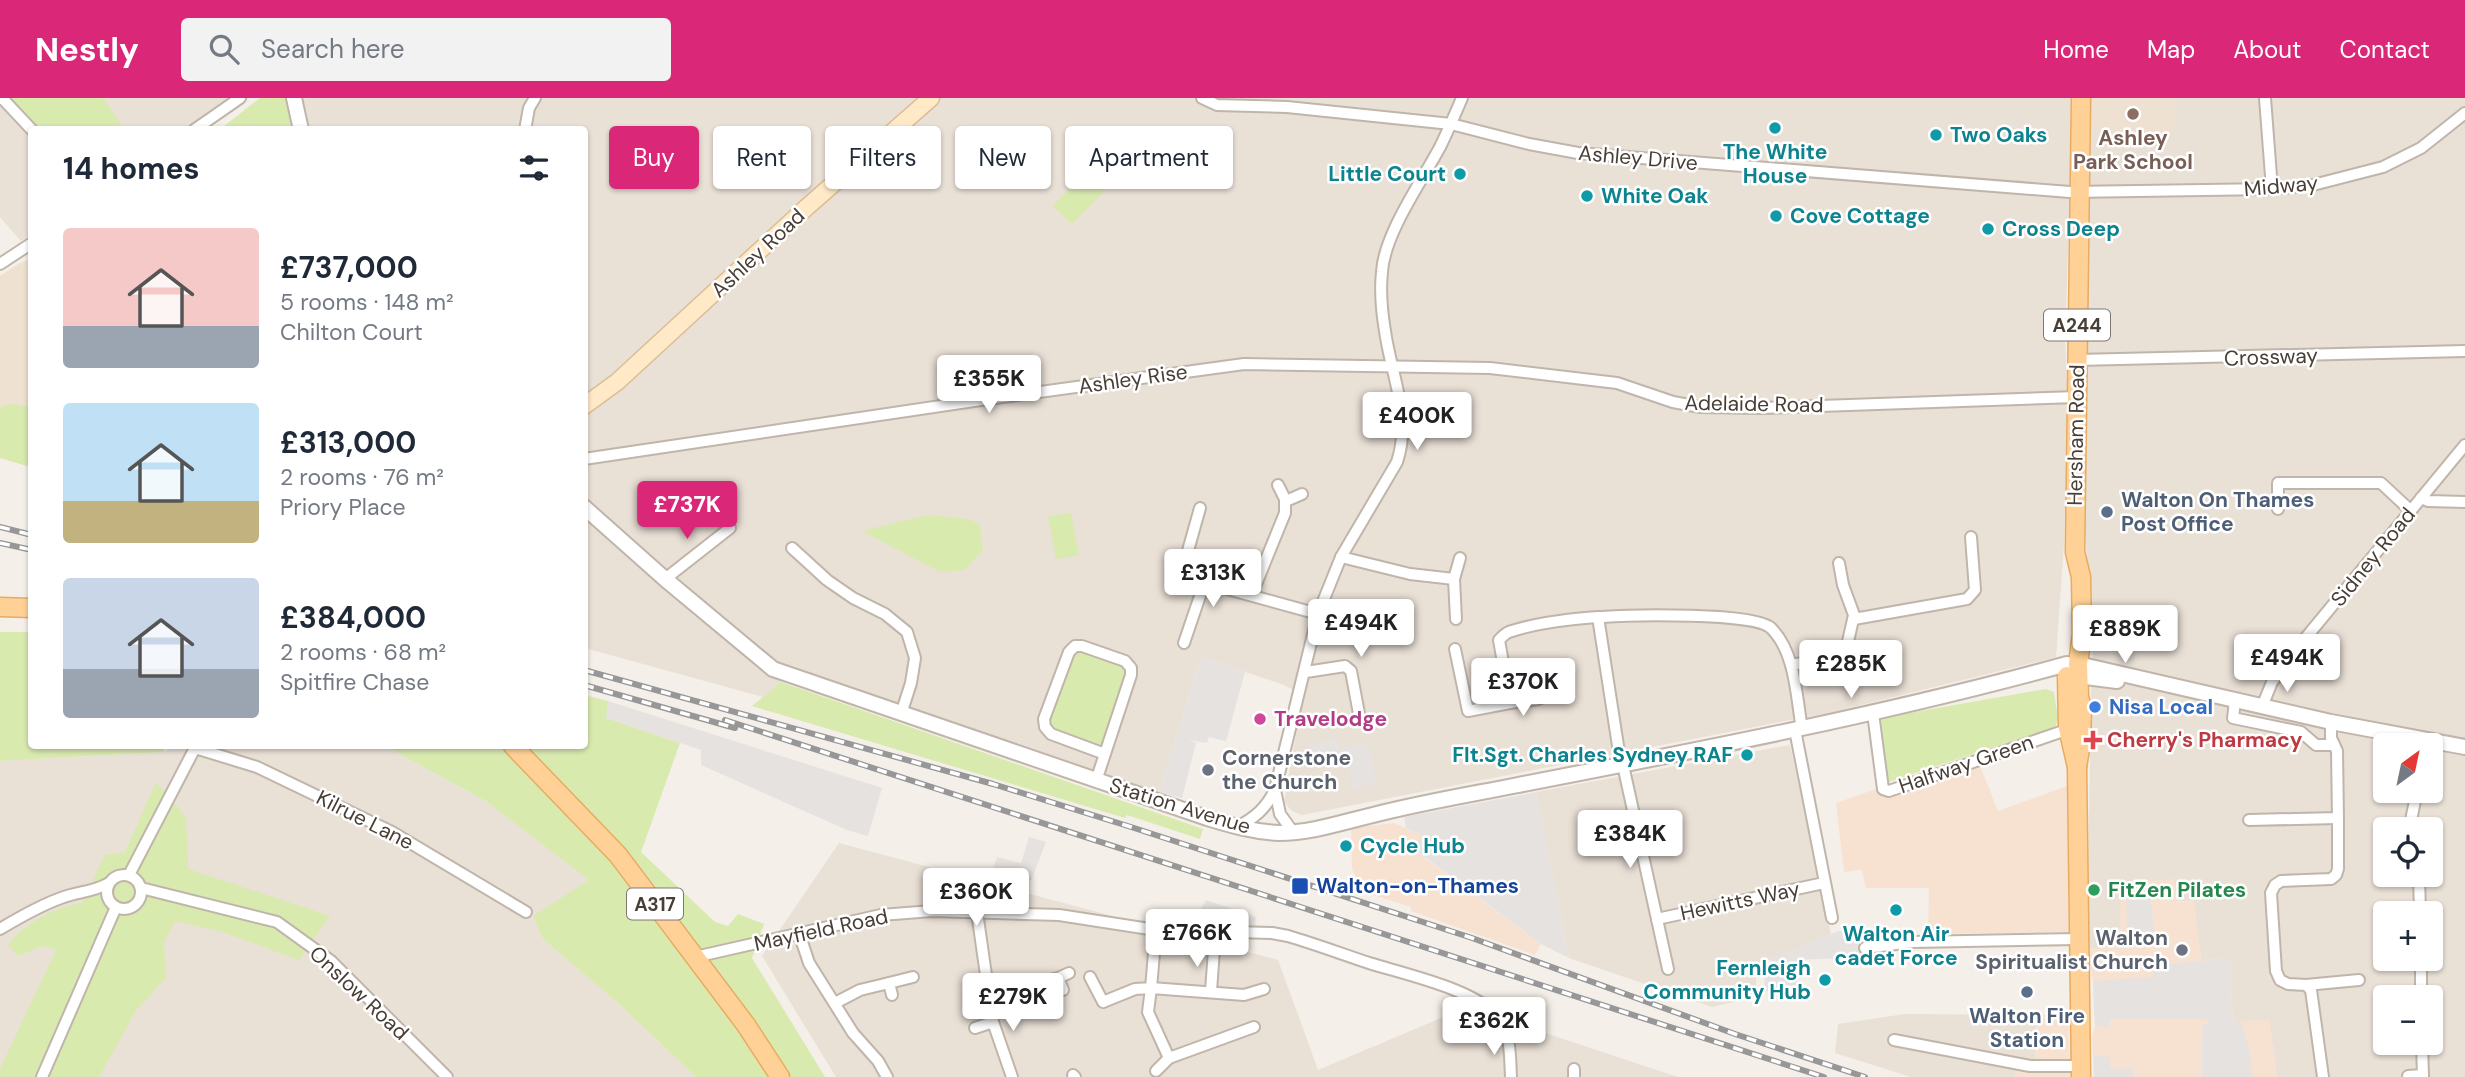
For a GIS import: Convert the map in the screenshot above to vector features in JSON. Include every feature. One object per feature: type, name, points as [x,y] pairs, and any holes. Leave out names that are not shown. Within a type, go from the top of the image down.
[{"type":"main road","name":"Ashley Road","points":[[588,403],[617,382],[797,216],[931,98]]},
{"type":"main road","name":"Hersham Road","points":[[2081,98],[2076,562],[2072,575],[2071,648],[2082,708],[2075,727],[2081,1072]]},
{"type":"main road","points":[[0,607],[28,608]]},
{"type":"main road","name":"A317","points":[[516,749],[618,855],[746,1025],[780,1077]]},
{"type":"street","points":[[2,98],[28,126]]},
{"type":"street","points":[[200,126],[240,98]]},
{"type":"street","points":[[293,98],[300,126]]},
{"type":"street","points":[[526,126],[529,107],[535,98]]},
{"type":"street","name":"Ashley Drive","points":[[1202,98],[1217,106],[1287,107],[1451,124],[1529,144],[1578,153],[2079,192]]},
{"type":"street","points":[[1237,827],[1255,818],[1269,803],[1275,790],[1306,672],[1318,614],[1341,557],[1397,462],[1402,447],[1404,429],[1385,330],[1382,272],[1386,250],[1462,98]]},
{"type":"street","points":[[2265,98],[2272,189]]},
{"type":"street","name":"Midway","points":[[2079,192],[2272,189],[2313,185],[2384,167],[2421,148],[2465,113]]},
{"type":"street","points":[[0,264],[28,246]]},
{"type":"street","name":"Crossway","points":[[2077,360],[2465,351]]},
{"type":"street","name":"Ashley Rise","points":[[588,458],[1244,364],[1393,367]]},
{"type":"street","name":"Adelaide Road","points":[[1393,367],[1490,368],[1581,378],[1617,383],[1673,402],[1700,407],[1762,408],[2077,397]]},
{"type":"street","name":"Sidney Road","points":[[2263,707],[2272,682],[2294,652],[2465,446]]},
{"type":"street","points":[[2278,509],[2278,483],[2381,482],[2411,511]]},
{"type":"street","points":[[1252,594],[1285,513],[1286,502],[1278,485]]},
{"type":"street","points":[[1286,502],[1302,494]]},
{"type":"street","points":[[2421,498],[2428,501],[2465,502]]},
{"type":"street","points":[[1200,508],[1182,572],[1187,580],[1205,588]]},
{"type":"street","name":"Station Avenue","points":[[588,511],[664,579],[773,668],[1096,781],[1237,827],[1280,833],[1798,729],[2007,681],[2018,684],[2073,670],[2146,686],[2171,686],[2381,733]]},
{"type":"street","points":[[664,579],[730,528]]},
{"type":"street","points":[[1854,619],[1967,599],[1975,590],[1970,537]]},
{"type":"street","points":[[792,548],[827,580],[853,598],[885,614],[907,632],[915,657],[911,683],[901,714]]},
{"type":"street","points":[[1341,557],[1410,574],[1454,579]]},
{"type":"street","points":[[1456,619],[1454,579],[1460,558]]},
{"type":"street","points":[[1791,665],[1832,658],[1842,653],[1850,637],[1854,619],[1853,607],[1843,585],[1839,563]]},
{"type":"street","points":[[1184,643],[1205,588],[1209,584],[1318,614]]},
{"type":"street","points":[[1598,617],[1622,765],[1668,969]]},
{"type":"street","points":[[1510,703],[1499,647],[1499,640],[1506,633],[1598,617],[1717,617],[1761,622],[1770,628],[1782,643],[1791,665],[1798,729],[1832,918]]},
{"type":"street","points":[[1096,781],[1105,754],[1131,675],[1131,668],[1125,661],[1075,646],[1069,652],[1044,719],[1045,727],[1051,734],[1105,754]]},
{"type":"street","points":[[1455,649],[1468,711],[1539,699]]},
{"type":"street","points":[[1306,672],[1345,666],[1351,671],[1360,719]]},
{"type":"street","points":[[2235,701],[2232,718],[2301,732],[2316,745],[2334,745]]},
{"type":"street","name":"Halfway Green","points":[[1873,713],[1883,789],[1889,791],[2075,727]]},
{"type":"street","points":[[2332,722],[2331,738],[2337,751],[2338,869],[2331,879],[2280,881],[2275,885],[2271,893],[2276,971],[2280,980],[2288,984],[2306,985],[2359,979]]},
{"type":"street","name":"Station Avenue","points":[[2443,744],[2465,747]]},
{"type":"street","points":[[128,876],[195,749]]},
{"type":"street","name":"Kilrue Lane","points":[[202,749],[257,766],[392,832],[526,912]]},
{"type":"street","points":[[1275,790],[1280,814],[1293,832]]},
{"type":"street","points":[[2249,820],[2338,818]]},
{"type":"street","points":[[0,929],[40,905],[65,896],[93,892],[117,877],[134,878],[141,888],[141,895],[135,906],[124,910],[116,907],[107,895],[109,883]]},
{"type":"street","name":"Hewitts Way","points":[[1657,919],[1824,883]]},
{"type":"street","name":"Onslow Road","points":[[141,888],[277,922],[331,961],[447,1077]]},
{"type":"street","points":[[42,1077],[116,907]]},
{"type":"street","name":"Mayfield Road","points":[[695,957],[881,915],[932,911],[1059,915],[1156,930],[1257,931],[1288,936],[1455,990],[1486,1005],[1500,1019],[1509,1049],[1511,1077]]},
{"type":"street","points":[[977,912],[993,1022],[1012,1077]]},
{"type":"street","points":[[1156,930],[1148,1012],[1169,1058]]},
{"type":"street","points":[[799,933],[809,963],[853,1033],[878,1061],[887,1077]]},
{"type":"street","points":[[1865,948],[1912,942],[2078,939]]},
{"type":"street","points":[[1211,991],[1214,950]]},
{"type":"street","points":[[989,996],[1069,973]]},
{"type":"street","points":[[835,1003],[860,990],[913,977]]},
{"type":"street","points":[[1090,977],[1103,1002],[1135,989],[1211,991],[1244,995],[1264,989]]},
{"type":"street","points":[[1058,978],[1063,990]]},
{"type":"street","points":[[888,983],[892,995]]},
{"type":"street","points":[[2306,985],[2311,990],[2323,1077]]},
{"type":"street","points":[[975,1028],[993,1022]]},
{"type":"street","points":[[1156,1071],[1169,1058],[1254,1027]]},
{"type":"street","points":[[1894,1040],[2030,1066],[2081,1072]]},
{"type":"street","points":[[2408,1076],[2423,1076],[2422,1055]]},
{"type":"shaded area","points":[[0,98],[249,98],[191,126],[28,126],[28,236],[21,241],[0,217]]},
{"type":"shaded area","points":[[286,98],[2070,98],[2065,338],[2068,405],[2064,543],[2056,657],[1832,712],[1302,815],[1292,811],[1284,802],[1303,695],[1284,685],[1201,657],[1159,792],[796,670],[763,697],[588,649],[588,126],[294,126]]},
{"type":"shaded area","name":"Ashley Park School","points":[[2091,98],[2175,98],[2174,131],[2090,131]]},
{"type":"shaded area","points":[[2175,98],[2465,98],[2465,1077],[2277,1077],[2269,1021],[2232,1021],[2230,958],[2201,961],[2193,901],[2121,902],[2119,947],[2087,949],[2093,657],[2085,524],[2090,131],[2174,131]]},
{"type":"shaded area","points":[[28,260],[28,466],[0,458],[0,276]]},
{"type":"shaded area","points":[[1201,657],[1245,672],[1226,741],[1209,737],[1207,743],[1188,740],[1196,743],[1182,798],[1159,792]]},
{"type":"shaded area","points":[[608,701],[882,788],[868,836],[847,830],[701,765],[701,750],[606,718]]},
{"type":"shaded area","points":[[1338,738],[1343,761],[1311,768],[1309,744]]},
{"type":"shaded area","points":[[1368,744],[1377,782],[1352,790],[1345,747]]},
{"type":"shaded area","points":[[1790,745],[1831,934],[1755,966],[1757,997],[1712,1007],[1569,958],[1536,792]]},
{"type":"shaded area","points":[[170,749],[390,749],[487,802],[590,880],[534,916],[543,939],[619,1004],[696,1077],[0,1077],[0,761],[162,752]]},
{"type":"shaded area","points":[[1980,766],[1998,811],[2067,786],[2069,932],[1928,934],[1929,888],[1866,888],[1862,870],[1844,872],[1836,803],[1876,789]]},
{"type":"shaded area","points":[[1536,792],[1569,958],[1541,944],[1414,849],[1423,836],[1406,828],[1404,817]]},
{"type":"shaded area","points":[[1394,823],[1424,836],[1414,850],[1541,944],[1535,955],[1411,911],[1411,907],[1354,889],[1357,880],[1352,869],[1351,828]]},
{"type":"shaded area","points":[[1029,837],[1046,842],[1031,881],[1009,874],[1006,881],[991,876],[997,857],[1021,863]]},
{"type":"shaded area","points":[[839,843],[1278,960],[1318,1070],[1467,1007],[1678,1077],[836,1077],[762,956]]},
{"type":"shaded area","points":[[2175,879],[2177,902],[2194,901],[2201,960],[2230,958],[2233,1021],[2269,1020],[2277,1077],[2094,1077],[2093,981],[2087,949],[2119,946],[2121,883]]},
{"type":"shaded area","points":[[2150,891],[2154,932],[2127,933],[2126,892]]},
{"type":"shaded area","points":[[1206,900],[1256,917],[1255,927],[1173,926],[1199,914]]},
{"type":"shaded area","points":[[1839,931],[1862,934],[1861,957],[1798,960],[1798,992],[1764,991],[1765,972],[1772,971],[1771,958]]},
{"type":"shaded area","points":[[2230,958],[2232,1020],[2241,1021],[2253,1077],[2202,1077],[2202,1025],[2208,1024],[2207,1019],[2109,1019],[2109,1027],[2095,1026],[2093,981],[2153,977],[2153,966]]},
{"type":"shaded area","points":[[1905,1014],[2037,1015],[2035,1062],[2017,1069],[2015,1077],[1911,1077],[1835,1053],[1838,1024]]},
{"type":"shaded area","points":[[2068,1014],[2070,1077],[2015,1077],[2017,1069],[2035,1062],[2037,1015]]},
{"type":"shaded area","points":[[2094,1055],[2110,1057],[2110,1068],[2134,1069],[2134,1077],[2094,1077]]},
{"type":"green space","points":[[10,98],[103,98],[122,126],[35,126]]},
{"type":"green space","points":[[260,98],[286,98],[294,126],[224,126]]},
{"type":"green space","points":[[1070,189],[1106,189],[1072,224],[1053,206]]},
{"type":"green space","points":[[9,404],[28,406],[28,466],[0,458],[0,407]]},
{"type":"green space","points":[[1071,513],[1079,555],[1056,559],[1048,516]]},
{"type":"green space","points":[[927,515],[969,519],[980,525],[983,550],[964,570],[940,572],[862,531]]},
{"type":"green space","points":[[0,632],[28,632],[28,749],[164,749],[163,752],[0,761]]},
{"type":"green space","points":[[1079,649],[1124,665],[1128,670],[1109,735],[1103,743],[1096,745],[1053,731],[1048,718],[1072,653]]},
{"type":"green space","points":[[781,682],[1203,829],[1200,839],[1127,815],[1125,818],[752,706]]},
{"type":"green space","points":[[2046,689],[2054,692],[2058,719],[2055,727],[1888,782],[1881,718]]},
{"type":"green space","points":[[588,696],[608,701],[607,718],[680,743],[641,852],[715,922],[728,926],[738,914],[764,924],[752,958],[825,1077],[696,1077],[619,1004],[543,939],[533,916],[589,880],[487,802],[390,749],[588,749]]},
{"type":"green space","points":[[156,782],[186,817],[188,869],[330,916],[299,960],[223,932],[175,921],[164,942],[166,978],[137,1009],[99,1077],[0,1077],[0,1069],[56,950],[43,946],[18,956],[8,945],[41,917],[82,903],[105,855],[125,852]]},
{"type":"railway","points":[[0,527],[28,534]]},
{"type":"railway","points":[[0,543],[28,549]]},
{"type":"railway","points":[[588,671],[993,784],[1131,827],[1472,938],[1735,1034],[1865,1077]]},
{"type":"railway","points":[[588,686],[735,728]]},
{"type":"railway","points":[[725,720],[1824,1077]]},
{"type":"place","name":"Ashley Park School","points":[[2133,114]]},
{"type":"place","name":"The White House","points":[[1775,128]]},
{"type":"place","name":"Two Oaks","points":[[1936,135]]},
{"type":"place","name":"Little Court","points":[[1460,174]]},
{"type":"place","name":"White Oak","points":[[1587,196]]},
{"type":"place","name":"Cove Cottage","points":[[1776,216]]},
{"type":"place","name":"Cross Deep","points":[[1988,229]]},
{"type":"place","name":"Walton On Thames Post Office","points":[[2107,512]]},
{"type":"place","name":"Nisa Local","points":[[2095,707]]},
{"type":"place","name":"Travelodge","points":[[1260,719]]},
{"type":"place","name":"Cherry's Pharmacy","points":[[2093,740]]},
{"type":"place","name":"Flt.Sgt. Charles Sydney RAF","points":[[1747,755]]},
{"type":"place","name":"Cornerstone the Church","points":[[1208,770]]},
{"type":"place","name":"Cycle Hub","points":[[1346,846]]},
{"type":"place","name":"Walton-on-Thames","points":[[1300,886]]},
{"type":"place","name":"FitZen Pilates","points":[[2094,890]]},
{"type":"place","name":"Walton Air cadet Force","points":[[1896,910]]},
{"type":"place","name":"Walton Spiritualist Church","points":[[2182,950]]},
{"type":"place","name":"Fernleigh Community Hub","points":[[1825,980]]},
{"type":"place","name":"Walton Fire Station","points":[[2027,992]]}]
